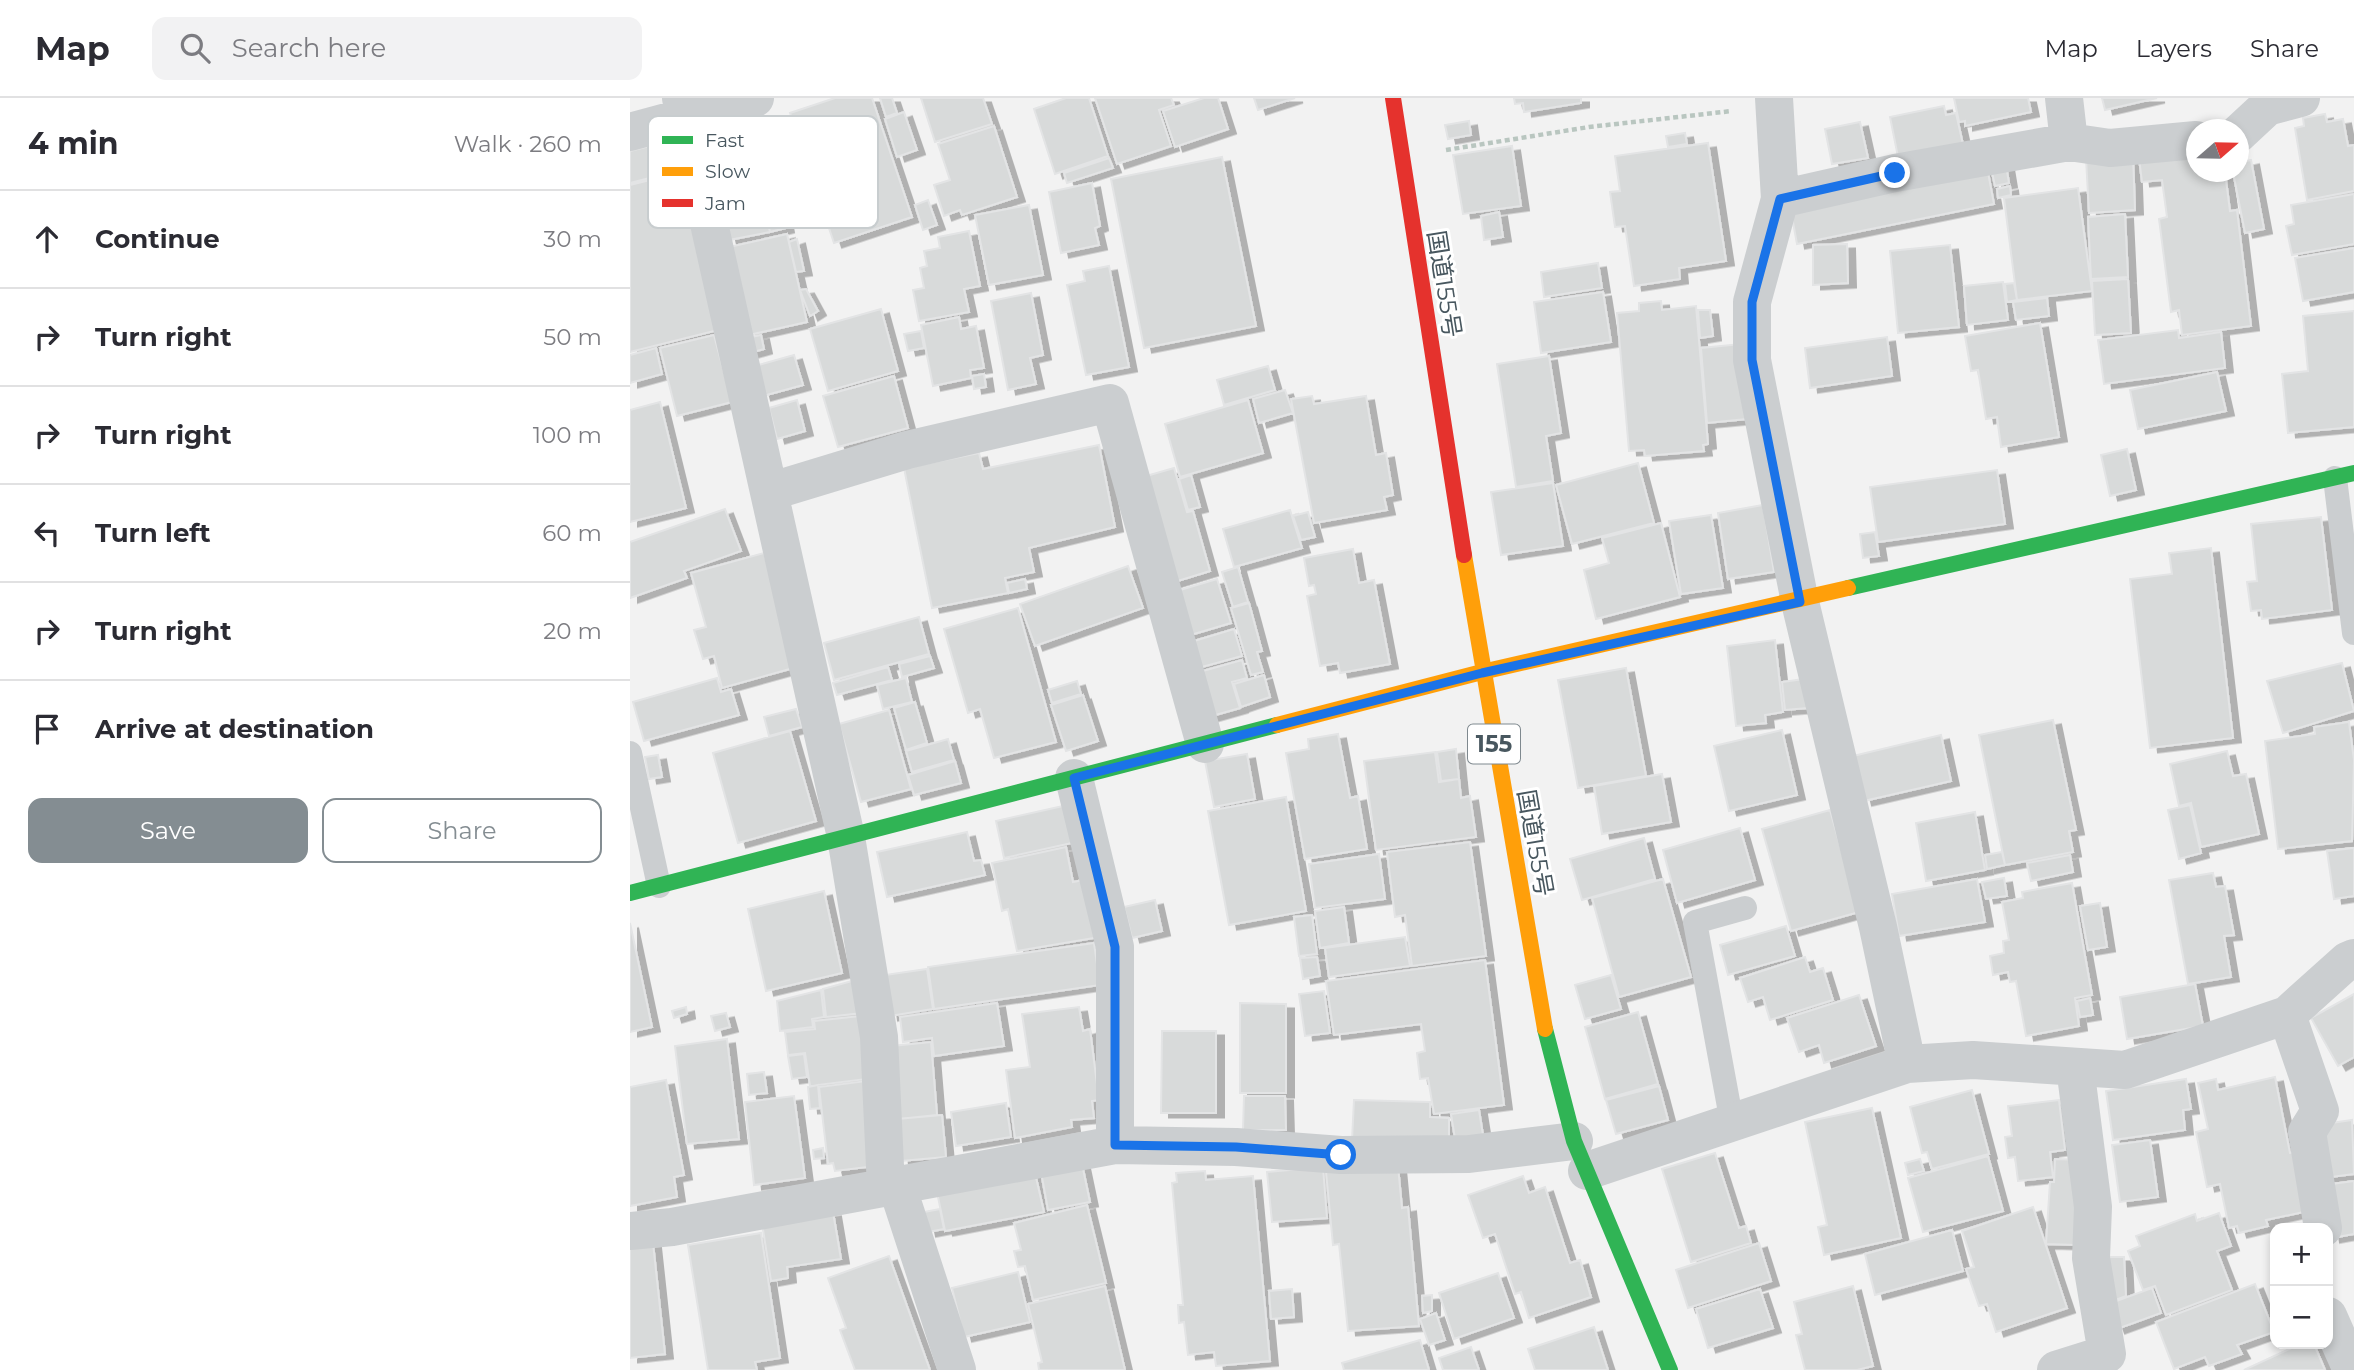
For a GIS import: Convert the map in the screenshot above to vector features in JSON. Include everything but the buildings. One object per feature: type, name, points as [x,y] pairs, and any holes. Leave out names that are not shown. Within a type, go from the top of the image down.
[{"type":"main road","name":"国道155号","points":[[1393,98],[1482,673],[1550,1059],[1580,1156],[1670,1370]]},
{"type":"main road","points":[[630,893],[1482,673],[2344,475]]},
{"type":"street","points":[[664,116],[683,107],[755,98]]},
{"type":"street","points":[[2064,98],[2069,142]]},
{"type":"street","points":[[2249,124],[2267,107],[2301,98]]},
{"type":"street","points":[[1774,102],[1780,199],[1752,302],[1752,360],[1800,602],[1907,1064]]},
{"type":"street","points":[[630,132],[648,124]]},
{"type":"street","points":[[1780,199],[1895,173],[2069,142],[2110,148],[2186,141]]},
{"type":"street","points":[[710,228],[846,838],[879,1037],[891,1187],[957,1370]]},
{"type":"street","points":[[769,492],[906,450],[1110,403],[1205,744]]},
{"type":"street","points":[[1074,778],[1115,947],[1115,1145]]},
{"type":"street","points":[[630,1231],[672,1227],[1115,1145],[1236,1147],[1379,1155],[1580,1156],[1732,1123],[1907,1064],[1973,1060],[2125,1070],[2287,1015],[2347,961],[2354,958]]},
{"type":"street","points":[[2287,1015],[2320,1111],[2307,1132],[2322,1223]]},
{"type":"street","points":[[2056,1370],[2107,1354],[2091,1258],[2093,1207],[2075,1067]]},
{"type":"street","points":[[2333,1327],[2352,1370]]},
{"type":"lane","points":[[2344,475],[2354,633]]},
{"type":"lane","points":[[630,753],[659,886]]},
{"type":"lane","points":[[1732,1123],[1695,922],[1745,908]]},
{"type":"path","points":[[1402,158],[1589,127],[1774,102]]},
{"type":"traffic: fast","points":[[1848,588],[2354,473]]},
{"type":"traffic: fast","points":[[630,893],[1277,725]]},
{"type":"traffic: fast","points":[[1545,1029],[1574,1141],[1670,1370]]},
{"type":"traffic: slow","points":[[1464,555],[1545,1029]]},
{"type":"traffic: slow","points":[[1277,725],[1482,672],[1848,588]]},
{"type":"traffic: jam","points":[[1393,98],[1464,555]]},
{"type":"route","points":[[1341,1155],[1236,1147],[1115,1145],[1115,947],[1074,778],[1482,673],[1800,602],[1752,360],[1752,302],[1780,199],[1895,173]]}]
